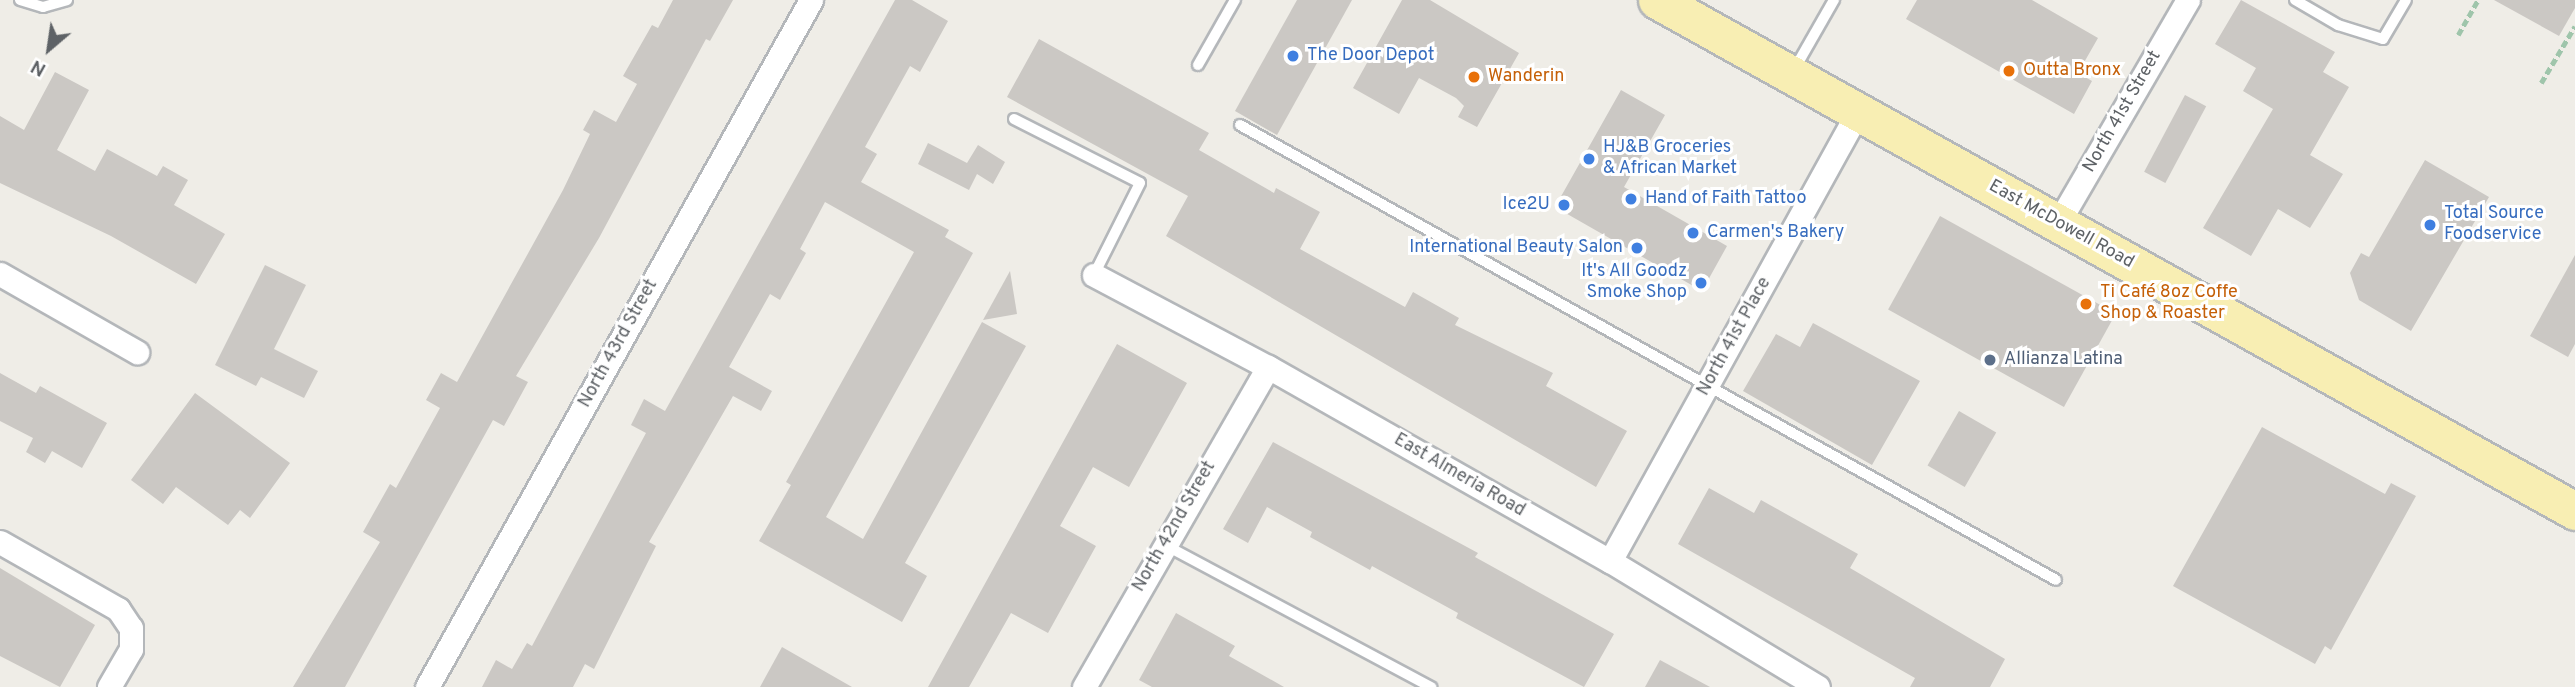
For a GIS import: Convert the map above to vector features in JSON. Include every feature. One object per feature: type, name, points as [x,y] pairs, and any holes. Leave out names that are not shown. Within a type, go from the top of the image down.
[{"type":"main road","name":"East McDowell Road","points":[[1666,2],[1791,75],[2575,511]]},
{"type":"street","name":"North 43rd Street","points":[[427,687],[811,0]]},
{"type":"street","name":"North 41st Street","points":[[2058,223],[2188,0]]},
{"type":"street","name":"North 41st Place","points":[[1610,561],[1858,112]]},
{"type":"street","points":[[0,274],[137,352]]},
{"type":"street","name":"East Almeria Road","points":[[1094,275],[1268,367],[1610,561],[1818,687]]},
{"type":"street","name":"North 42nd Street","points":[[1084,687],[1268,367]]},
{"type":"street","points":[[0,542],[118,609],[131,628],[131,649],[109,687]]},
{"type":"lane","points":[[20,0],[43,7],[67,0]]},
{"type":"lane","points":[[1198,65],[1235,0]]},
{"type":"lane","points":[[1791,75],[1834,0]]},
{"type":"lane","points":[[2295,0],[2338,25],[2383,39],[2406,0]]},
{"type":"lane","points":[[1014,119],[1140,183],[1094,275]]},
{"type":"lane","points":[[1240,125],[2056,580]]},
{"type":"lane","points":[[1164,545],[1432,687]]},
{"type":"path","points":[[2458,35],[2478,0]]},
{"type":"path","points":[[2541,83],[2575,26]]},
{"type":"building","points":[[673,0],[733,0],[710,41],[706,39],[599,238],[516,376],[528,382],[504,426],[493,420],[345,687],[293,687],[380,542],[363,532],[390,484],[396,488],[440,408],[426,400],[441,373],[457,382],[563,190],[590,134],[583,130],[594,110],[616,122],[637,84],[623,76],[652,25],[658,28]]},
{"type":"building","points":[[895,0],[912,0],[948,21],[920,72],[910,66],[865,147],[877,154],[861,182],[949,230],[945,237],[973,253],[826,517],[863,539],[982,322],[1026,346],[905,563],[927,576],[902,622],[759,541],[791,485],[786,482],[914,252],[825,202],[800,249],[806,253],[780,300],[770,294],[729,367],[772,391],[761,411],[733,396],[649,542],[656,546],[594,669],[585,664],[573,687],[482,687],[496,660],[512,669],[527,643],[532,646],[646,433],[631,425],[644,399],[665,411]]},
{"type":"building","name":"The Door Depot","points":[[1297,0],[1352,0],[1277,135],[1235,111]]},
{"type":"building","points":[[1402,0],[1430,0],[1519,53],[1477,127],[1458,117],[1464,106],[1456,98],[1419,78],[1399,114],[1353,88]]},
{"type":"building","points":[[1917,0],[2032,0],[2098,38],[2078,73],[2092,81],[2074,114],[1906,19]]},
{"type":"building","points":[[2241,0],[2335,52],[2323,72],[2349,87],[2310,155],[2343,174],[2310,228],[2278,209],[2251,256],[2203,228],[2273,109],[2243,91],[2256,68],[2215,44]]},
{"type":"building","points":[[2494,0],[2575,0],[2575,8],[2559,36]]},
{"type":"building","points":[[1039,39],[1209,133],[1199,150],[1274,193],[1276,188],[1320,212],[1300,249],[1405,307],[1413,292],[1459,318],[1455,325],[1553,373],[1546,386],[1627,431],[1596,487],[1166,236],[1188,196],[1007,97]]},
{"type":"building","points":[[55,72],[89,90],[57,150],[95,171],[107,149],[157,176],[163,166],[188,180],[174,205],[225,234],[196,284],[111,236],[0,183],[0,116],[24,130]]},
{"type":"building","points":[[1621,90],[1665,115],[1624,187],[1727,246],[1702,291],[1555,207]]},
{"type":"building","points":[[2185,95],[2206,106],[2165,183],[2144,172]]},
{"type":"building","points":[[928,143],[967,163],[978,145],[1005,162],[993,184],[977,174],[969,190],[918,164]]},
{"type":"building","name":"Total Source Foodservice","points":[[2425,160],[2489,197],[2411,331],[2359,300],[2350,273],[2361,253],[2369,257]]},
{"type":"building","points":[[1940,216],[2116,313],[2064,407],[1888,310]]},
{"type":"building","points":[[2575,255],[2575,344],[2568,357],[2530,336]]},
{"type":"building","points":[[265,265],[306,285],[274,349],[318,371],[304,398],[261,377],[256,386],[215,365]]},
{"type":"building","points":[[1010,271],[1017,314],[983,320]]},
{"type":"building","points":[[1813,323],[1920,381],[1872,465],[1743,391],[1776,334],[1800,347]]},
{"type":"building","points":[[1117,344],[1187,383],[1129,487],[1093,467],[1060,526],[1096,546],[1048,633],[1011,613],[969,687],[928,687]]},
{"type":"building","points":[[0,373],[36,393],[40,386],[107,423],[82,468],[52,451],[45,463],[26,452],[33,438],[0,421]]},
{"type":"building","points":[[195,393],[290,463],[250,518],[240,510],[228,525],[176,487],[163,504],[131,480]]},
{"type":"building","points":[[1959,411],[1996,432],[1965,487],[1928,466]]},
{"type":"building","points":[[2262,427],[2385,494],[2391,483],[2416,496],[2331,650],[2325,646],[2315,664],[2173,586]]},
{"type":"building","points":[[1273,442],[1478,553],[1475,557],[1614,634],[1584,687],[1456,618],[1458,613],[1372,566],[1370,570],[1310,537],[1312,532],[1267,507],[1248,543],[1223,529]]},
{"type":"building","points":[[1709,488],[1754,513],[1761,500],[1858,554],[1850,568],[2005,659],[1990,687],[1910,687],[1915,678],[1678,544]]},
{"type":"building","points":[[0,568],[95,625],[60,687],[0,656]]},
{"type":"building","points":[[1176,613],[1235,646],[1229,656],[1284,687],[1152,687],[1139,680]]},
{"type":"building","points":[[782,647],[852,687],[760,687]]},
{"type":"building","points":[[1660,660],[1710,687],[1645,687]]},
{"type":"place","name":"The Door Depot","points":[[1293,56]]},
{"type":"place","name":"Outta Bronx","points":[[2009,71]]},
{"type":"place","name":"Wanderin","points":[[1474,77]]},
{"type":"place","name":"HJ&B Groceries & African Market","points":[[1589,159]]},
{"type":"place","name":"Hand of Faith Tattoo","points":[[1631,199]]},
{"type":"place","name":"Ice2U","points":[[1564,205]]},
{"type":"place","name":"Total Source Foodservice","points":[[2430,225]]},
{"type":"place","name":"Carmen's Bakery","points":[[1693,233]]},
{"type":"place","name":"International Beauty Salon","points":[[1637,248]]},
{"type":"place","name":"It's All Goodz Smoke Shop","points":[[1701,283]]},
{"type":"place","name":"Ti Café 8oz Coffe Shop & Roaster","points":[[2086,304]]},
{"type":"place","name":"Allianza Latina","points":[[1990,360]]}]
